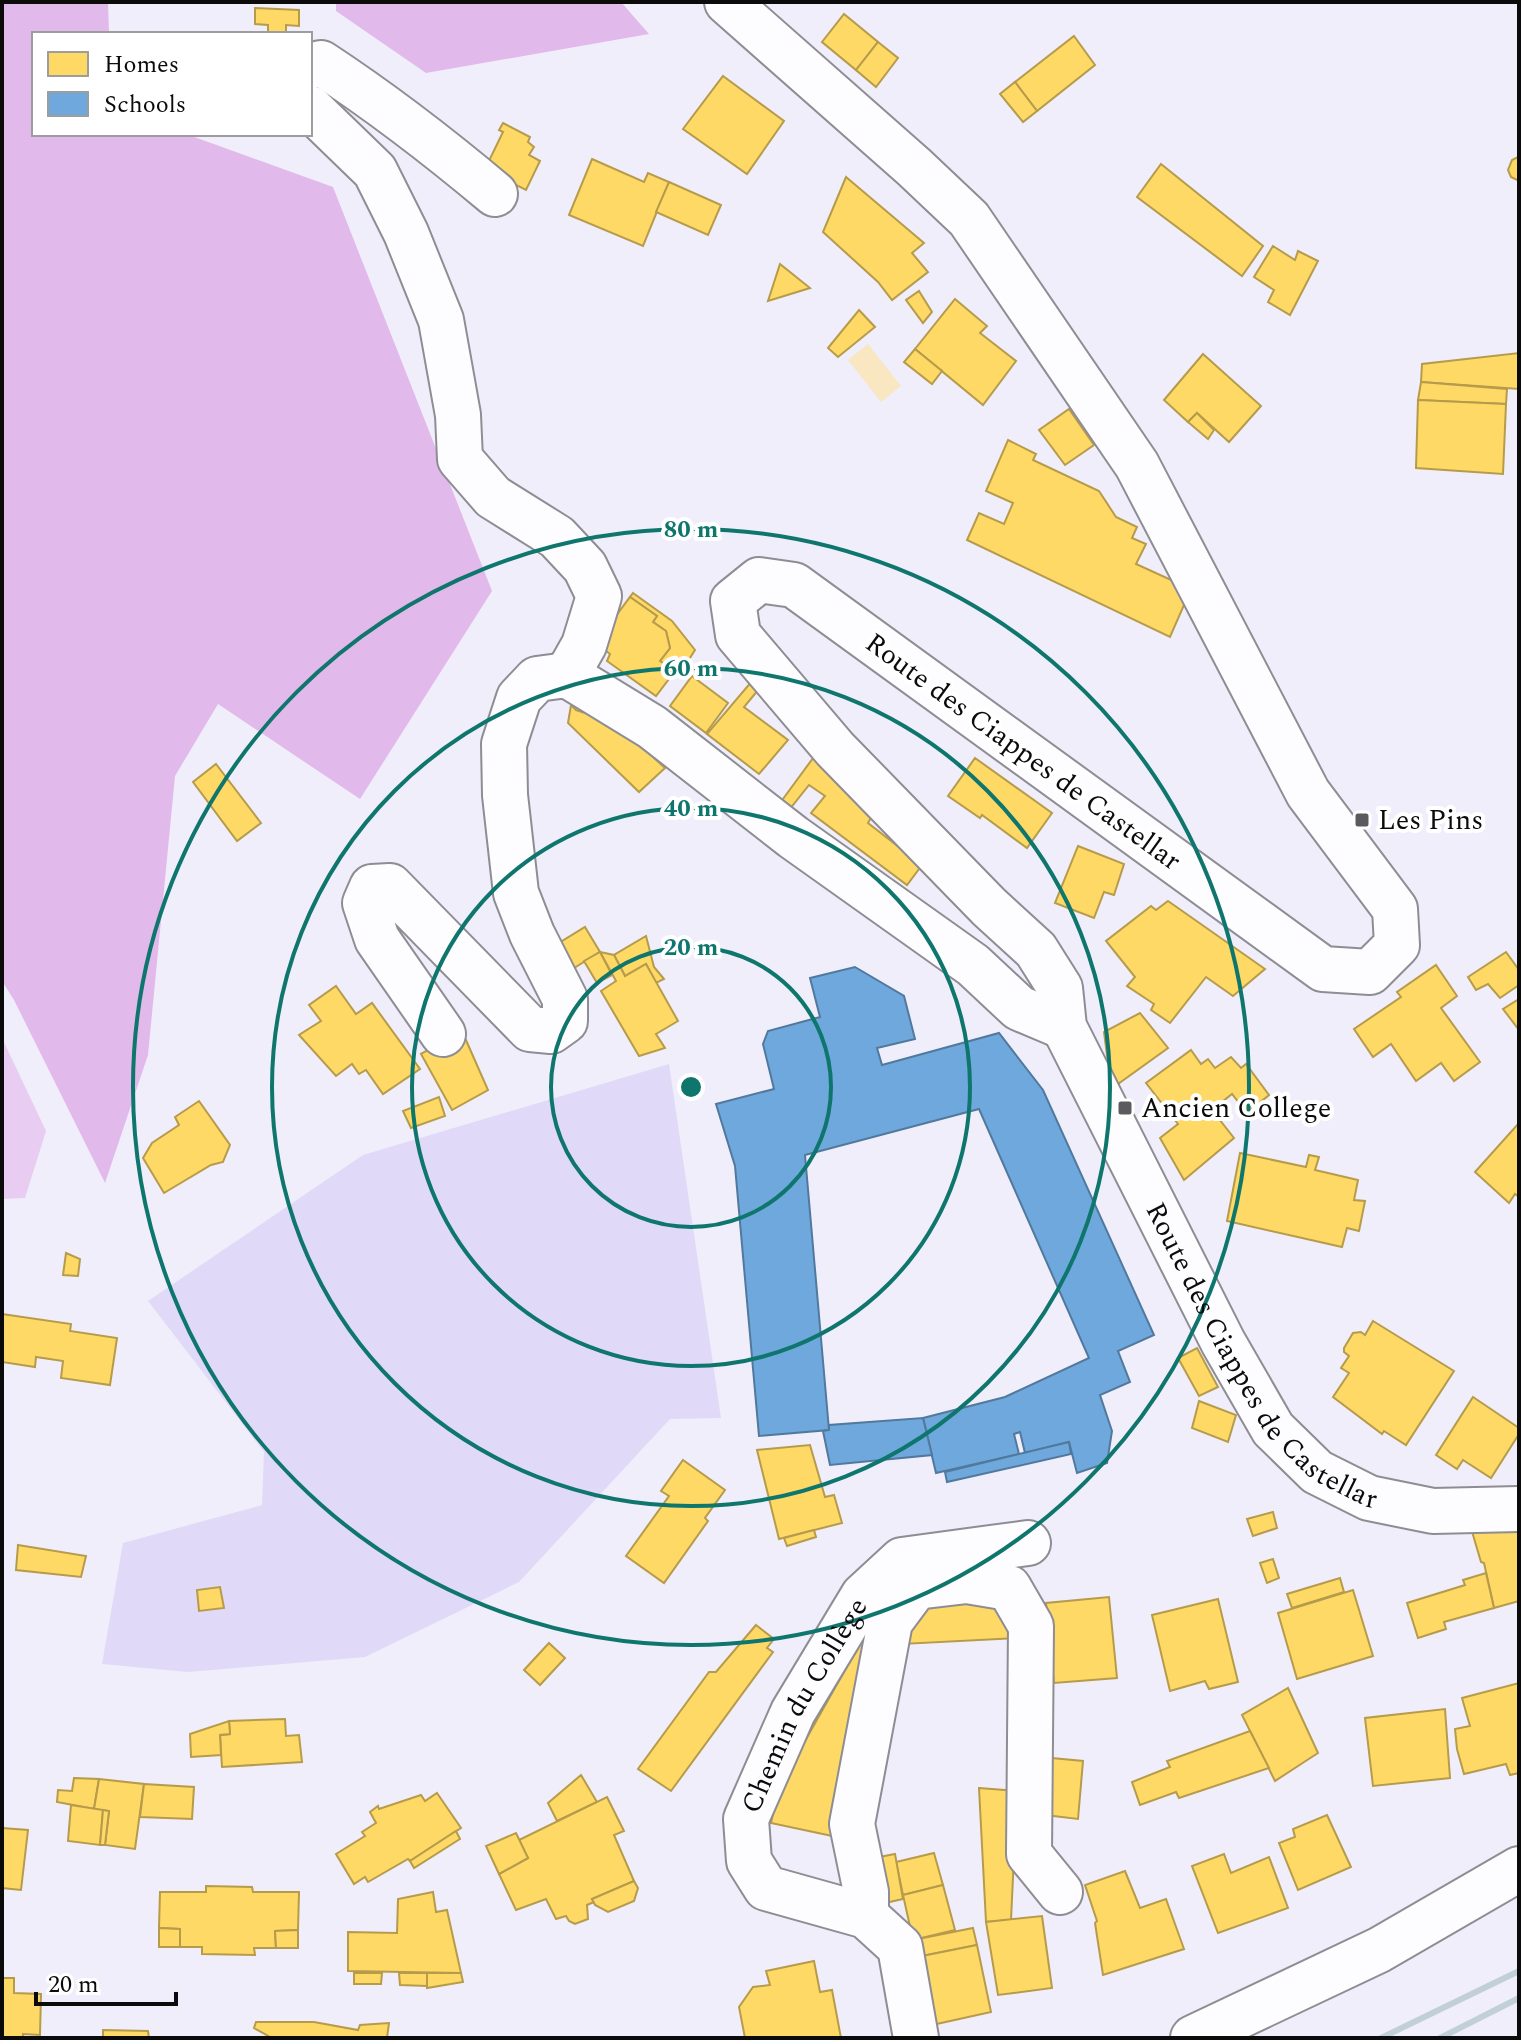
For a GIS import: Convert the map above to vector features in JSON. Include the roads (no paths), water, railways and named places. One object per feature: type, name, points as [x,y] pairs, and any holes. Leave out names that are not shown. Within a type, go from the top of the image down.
[{"type":"street","name":"Route des Ciappes de Castellar","points":[[727,2],[905,158],[969,219],[1137,465],[1308,793],[1395,909],[1397,945],[1370,972],[1323,969],[794,585],[759,580],[733,601],[738,635],[835,749],[989,907],[1036,950],[1060,988],[1064,1027],[1223,1342],[1273,1429],[1317,1472],[1369,1498],[1433,1511],[1519,1509]]},
{"type":"street","points":[[312,65],[321,63],[424,135],[495,194]]},
{"type":"street","points":[[312,110],[375,171],[406,233],[441,320],[458,415],[460,459],[493,497],[557,537],[585,567],[599,596],[584,645],[567,675]]},
{"type":"street","points":[[443,1034],[377,939],[365,903],[372,887],[390,886],[530,1029],[551,1031],[565,1021],[565,999],[532,934],[516,893],[505,795],[504,744],[519,698],[537,679],[567,675],[652,727],[793,837],[973,965],[1019,1008],[1064,1027]]},
{"type":"street","name":"Chemin du Collège","points":[[916,2038],[900,1947],[866,1916],[766,1888],[749,1861],[746,1819],[793,1712],[863,1596],[902,1560],[1028,1543]]},
{"type":"street","name":"Chemin du Collège","points":[[866,1916],[866,1892],[852,1824],[890,1622],[916,1587],[954,1582],[967,1581],[1009,1588],[1031,1626],[1029,1854],[1060,1892]]},
{"type":"street","points":[[1193,2038],[1379,1950],[1519,1869]]},
{"type":"railway","points":[[1381,2038],[1519,1971]]},
{"type":"railway","points":[[1440,2038],[1519,1998]]},
{"type":"place","name":"Les Pins","points":[[1362,820]]},
{"type":"place","name":"Ancien College","points":[[1125,1108]]}]
